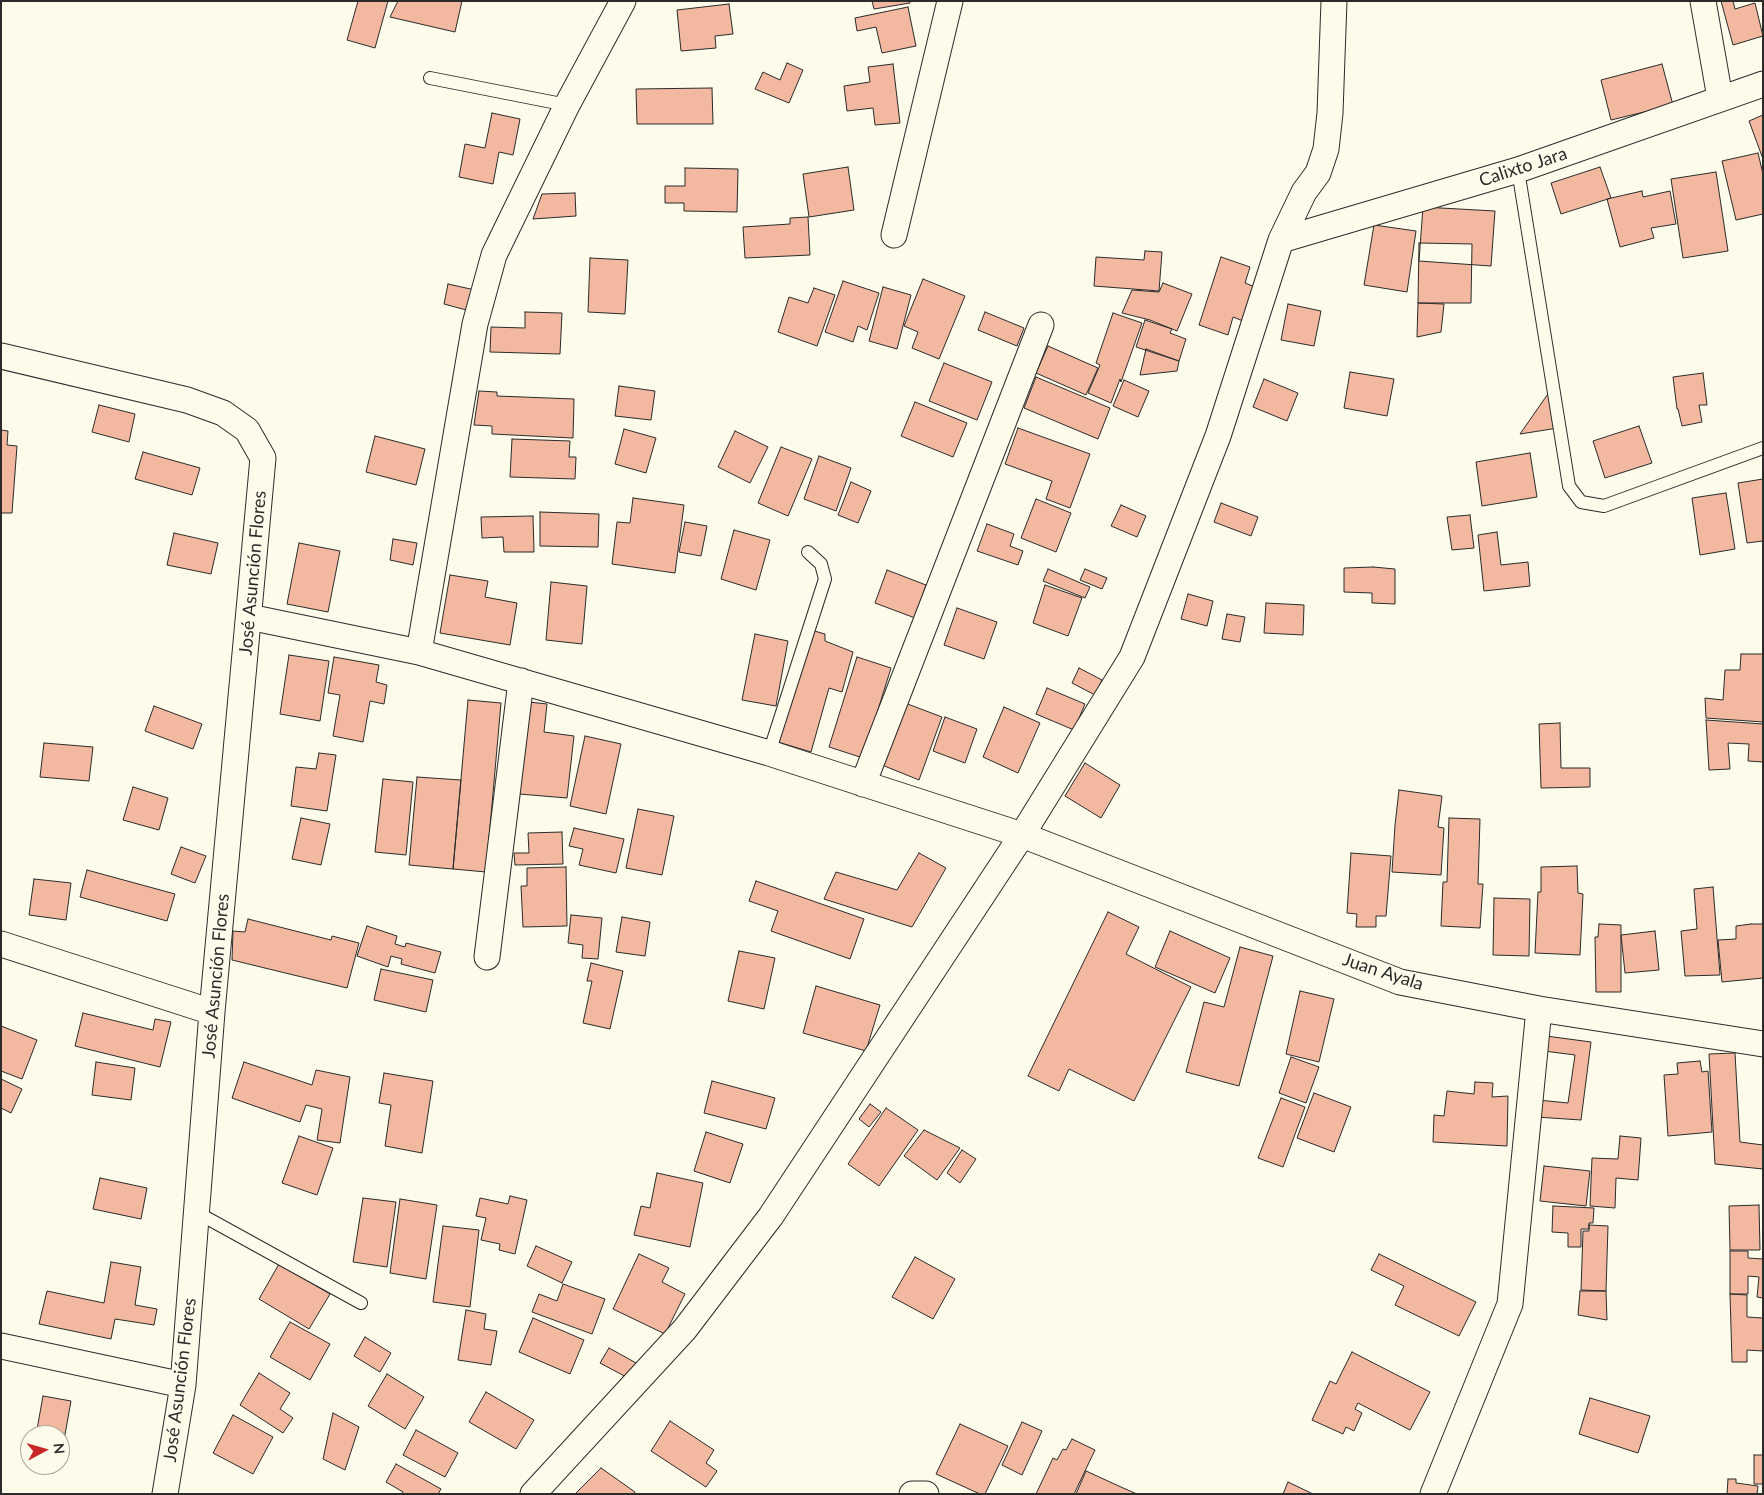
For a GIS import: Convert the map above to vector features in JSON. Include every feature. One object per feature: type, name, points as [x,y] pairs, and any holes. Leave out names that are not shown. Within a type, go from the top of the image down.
[{"type":"street","points":[[419,652],[475,324],[494,255],[567,105],[623,1]]},
{"type":"street","points":[[894,235],[950,1]]},
{"type":"street","points":[[533,1494],[685,1329],[771,1216],[1022,835],[1132,658],[1218,436],[1281,240],[1304,192],[1318,173],[1326,149],[1330,113],[1334,1]]},
{"type":"street","points":[[1703,1],[1720,98]]},
{"type":"street","name":"Calixto Jara","points":[[1281,240],[1518,170],[1763,84]]},
{"type":"street","points":[[863,784],[1041,325]]},
{"type":"street","name":"José Asunción Flores","points":[[1,356],[188,400],[223,413],[247,430],[263,458],[212,1012],[183,1385],[165,1494]]},
{"type":"street","name":"Juan Ayala","points":[[249,617],[419,652],[769,753],[1022,835],[1400,982],[1539,1009],[1763,1044]]},
{"type":"street","points":[[487,957],[521,681]]},
{"type":"street","points":[[1,944],[212,1012]]},
{"type":"street","points":[[1433,1494],[1510,1304],[1539,1009]]},
{"type":"street","points":[[1,1346],[183,1385]]},
{"type":"street","points":[[912,1494],[924,1492],[926,1494]]},
{"type":"lane","points":[[430,78],[567,105]]},
{"type":"lane","points":[[1518,170],[1569,486],[1581,502],[1604,506],[1763,448]]},
{"type":"lane","points":[[769,753],[825,579],[821,564],[808,552]]},
{"type":"lane","points":[[196,1212],[362,1303]]},
{"type":"building","points":[[358,1],[388,1],[375,48],[347,40]]},
{"type":"building","points":[[398,1],[462,1],[455,32],[390,17]]},
{"type":"building","points":[[872,1],[910,1],[910,3],[874,9]]},
{"type":"building","points":[[1721,1],[1733,1],[1735,9],[1755,3],[1763,36],[1733,45]]},
{"type":"building","points":[[729,4],[733,34],[715,36],[716,48],[681,51],[677,10]]},
{"type":"building","points":[[908,7],[916,46],[882,53],[876,27],[857,31],[855,18]]},
{"type":"building","points":[[787,63],[803,70],[789,103],[755,89],[763,72],[780,80]]},
{"type":"building","points":[[893,64],[900,123],[875,125],[873,108],[847,111],[844,86],[870,82],[868,67]]},
{"type":"building","points":[[1662,64],[1673,105],[1611,120],[1601,80]]},
{"type":"building","points":[[712,88],[713,124],[637,124],[636,89]]},
{"type":"building","points":[[492,113],[520,119],[513,155],[499,152],[493,184],[459,177],[465,144],[485,148]]},
{"type":"building","points":[[1763,115],[1763,159],[1749,121]]},
{"type":"building","points":[[1758,153],[1763,174],[1763,214],[1736,220],[1722,161]]},
{"type":"building","points":[[848,167],[854,210],[809,217],[803,174]]},
{"type":"building","points":[[1600,167],[1611,198],[1561,214],[1551,183]]},
{"type":"building","points":[[685,168],[738,169],[737,212],[684,211],[684,203],[665,203],[665,186],[685,186]]},
{"type":"building","points":[[1716,172],[1728,251],[1683,258],[1671,179]]},
{"type":"building","points":[[1642,191],[1643,197],[1670,191],[1676,224],[1651,228],[1654,238],[1620,247],[1607,199]]},
{"type":"building","points":[[575,193],[576,216],[533,219],[542,194]]},
{"type":"building","points":[[1423,207],[1495,211],[1491,266],[1419,261]]},
{"type":"building","points":[[808,217],[810,255],[745,258],[743,227],[790,224],[790,218]]},
{"type":"building","points":[[1374,225],[1416,231],[1407,292],[1364,285]]},
{"type":"building","points":[[1419,243],[1472,244],[1471,303],[1418,303]]},
{"type":"building","points":[[1145,251],[1162,252],[1159,291],[1094,286],[1096,257],[1144,260]]},
{"type":"building","points":[[1221,257],[1250,267],[1245,283],[1260,289],[1248,323],[1233,317],[1228,335],[1199,325]]},
{"type":"building","points":[[590,258],[628,260],[625,314],[588,312]]},
{"type":"building","points":[[923,279],[965,296],[939,359],[912,348],[918,332],[904,326]]},
{"type":"building","points":[[843,281],[879,293],[867,330],[858,326],[853,342],[825,332]]},
{"type":"building","points":[[1163,283],[1192,294],[1177,331],[1150,320],[1122,313],[1132,290],[1159,292]]},
{"type":"building","points":[[448,284],[475,290],[470,311],[444,304]]},
{"type":"building","points":[[883,287],[911,295],[897,349],[869,341]]},
{"type":"building","points":[[814,288],[835,295],[817,346],[778,332],[789,297],[808,303]]},
{"type":"building","points":[[1418,303],[1444,304],[1441,332],[1417,337]]},
{"type":"building","points":[[1288,304],[1321,311],[1314,346],[1281,340]]},
{"type":"building","points":[[525,312],[562,313],[560,354],[490,352],[491,327],[525,328]]},
{"type":"building","points":[[985,312],[1024,328],[1017,346],[978,330]]},
{"type":"building","points":[[1113,313],[1142,323],[1121,382],[1120,379],[1111,403],[1088,393],[1100,365],[1096,363]]},
{"type":"building","points":[[1145,320],[1172,329],[1170,333],[1186,339],[1179,361],[1136,347]]},
{"type":"building","points":[[1048,346],[1098,368],[1086,395],[1036,373]]},
{"type":"building","points":[[1146,349],[1179,361],[1177,371],[1140,375]]},
{"type":"building","points":[[944,363],[992,382],[977,420],[929,401]]},
{"type":"building","points":[[1350,372],[1394,379],[1387,416],[1344,408]]},
{"type":"building","points":[[1703,373],[1707,405],[1699,405],[1702,422],[1682,426],[1677,409],[1673,377]]},
{"type":"building","points":[[1036,377],[1110,408],[1098,439],[1024,408]]},
{"type":"building","points":[[1264,379],[1298,393],[1287,421],[1253,407]]},
{"type":"building","points":[[1124,380],[1149,391],[1138,417],[1113,406]]},
{"type":"building","points":[[619,386],[655,391],[651,420],[615,416]]},
{"type":"building","points":[[479,391],[497,392],[497,396],[574,399],[573,438],[492,434],[492,426],[474,425]]},
{"type":"building","points":[[1550,391],[1558,428],[1520,434]]},
{"type":"building","points":[[915,402],[967,423],[953,457],[901,436]]},
{"type":"building","points":[[99,405],[135,414],[129,442],[92,432]]},
{"type":"building","points":[[1639,426],[1652,463],[1605,478],[1593,441]]},
{"type":"building","points":[[1018,428],[1090,454],[1070,508],[1046,499],[1052,481],[1005,464]]},
{"type":"building","points":[[624,429],[656,438],[646,473],[615,464]]},
{"type":"building","points":[[1,430],[8,431],[7,445],[17,446],[12,513],[1,513]]},
{"type":"building","points":[[735,431],[768,447],[750,483],[718,467]]},
{"type":"building","points":[[375,436],[425,449],[416,485],[366,472]]},
{"type":"building","points":[[512,439],[570,441],[569,457],[576,457],[575,479],[510,477]]},
{"type":"building","points":[[781,447],[812,459],[788,516],[758,503]]},
{"type":"building","points":[[143,452],[200,468],[192,495],[135,479]]},
{"type":"building","points":[[1530,453],[1537,497],[1482,506],[1476,462]]},
{"type":"building","points":[[819,456],[851,468],[836,511],[804,499]]},
{"type":"building","points":[[1763,479],[1763,541],[1747,543],[1738,483]]},
{"type":"building","points":[[851,482],[871,491],[858,523],[838,515]]},
{"type":"building","points":[[1726,493],[1735,549],[1700,555],[1692,498]]},
{"type":"building","points":[[633,498],[684,505],[675,573],[612,564],[617,522],[630,523]]},
{"type":"building","points":[[1036,499],[1071,513],[1056,552],[1021,538]]},
{"type":"building","points":[[1221,503],[1258,517],[1251,536],[1214,522]]},
{"type":"building","points":[[1121,505],[1146,516],[1137,537],[1111,526]]},
{"type":"building","points":[[540,512],[599,514],[598,547],[540,546]]},
{"type":"building","points":[[1470,515],[1474,548],[1452,550],[1447,517]]},
{"type":"building","points":[[533,516],[534,552],[504,552],[503,537],[482,538],[481,517]]},
{"type":"building","points":[[685,522],[707,526],[701,556],[679,552]]},
{"type":"building","points":[[987,524],[1014,534],[1010,546],[1023,551],[1018,565],[977,551]]},
{"type":"building","points":[[734,530],[770,540],[756,590],[721,579]]},
{"type":"building","points":[[1497,532],[1501,565],[1528,562],[1530,586],[1484,591],[1478,535]]},
{"type":"building","points":[[174,533],[218,543],[211,574],[167,565]]},
{"type":"building","points":[[393,539],[417,543],[413,565],[390,560]]},
{"type":"building","points":[[299,543],[340,551],[328,612],[287,604]]},
{"type":"building","points":[[1373,567],[1395,569],[1395,604],[1372,603],[1372,593],[1344,592],[1344,568]]},
{"type":"building","points":[[1048,569],[1090,587],[1085,598],[1043,581]]},
{"type":"building","points":[[1085,569],[1107,578],[1102,589],[1080,580]]},
{"type":"building","points":[[887,570],[926,585],[915,618],[875,603]]},
{"type":"building","points":[[450,575],[488,581],[485,597],[517,603],[510,645],[440,633]]},
{"type":"building","points":[[551,582],[587,586],[582,644],[546,640]]},
{"type":"building","points":[[1045,585],[1082,598],[1068,636],[1033,623]]},
{"type":"building","points":[[1188,594],[1213,601],[1207,626],[1181,619]]},
{"type":"building","points":[[1266,603],[1304,605],[1303,635],[1264,633]]},
{"type":"building","points":[[957,608],[997,622],[984,659],[944,645]]},
{"type":"building","points":[[1227,614],[1245,617],[1240,642],[1222,639]]},
{"type":"building","points":[[811,630],[825,634],[825,641],[853,652],[842,692],[829,688],[811,752],[778,742]]},
{"type":"building","points":[[755,634],[788,641],[776,706],[742,700]]},
{"type":"building","points":[[1741,654],[1763,654],[1763,722],[1706,718],[1705,698],[1723,700],[1725,670],[1740,670]]},
{"type":"building","points":[[289,655],[329,661],[320,721],[280,714]]},
{"type":"building","points":[[334,657],[379,665],[376,682],[387,685],[384,704],[370,701],[363,742],[333,736],[340,695],[328,693]]},
{"type":"building","points":[[857,657],[891,668],[863,758],[829,747]]},
{"type":"building","points":[[1079,668],[1102,680],[1095,695],[1072,683]]},
{"type":"building","points":[[1047,688],[1085,704],[1074,730],[1036,714]]},
{"type":"building","points":[[468,700],[501,703],[486,872],[453,869]]},
{"type":"building","points":[[529,702],[547,704],[544,732],[574,736],[567,798],[519,794]]},
{"type":"building","points":[[905,703],[942,717],[919,780],[882,765]]},
{"type":"building","points":[[154,706],[202,724],[193,749],[145,731]]},
{"type":"building","points":[[1004,707],[1040,723],[1018,773],[983,757]]},
{"type":"building","points":[[945,717],[977,729],[965,763],[933,751]]},
{"type":"building","points":[[1706,720],[1763,724],[1763,762],[1748,761],[1749,744],[1728,743],[1730,769],[1709,770]]},
{"type":"building","points":[[1560,723],[1561,768],[1590,768],[1590,787],[1541,788],[1539,724]]},
{"type":"building","points":[[585,736],[621,744],[606,814],[570,806]]},
{"type":"building","points":[[44,743],[93,747],[89,781],[40,777]]},
{"type":"building","points":[[319,753],[336,755],[327,811],[291,806],[296,767],[316,769]]},
{"type":"building","points":[[1085,763],[1120,785],[1101,818],[1065,796]]},
{"type":"building","points":[[417,777],[461,780],[453,869],[409,865]]},
{"type":"building","points":[[383,779],[413,782],[406,855],[375,852]]},
{"type":"building","points":[[133,787],[168,798],[159,830],[123,820]]},
{"type":"building","points":[[1399,790],[1442,796],[1438,827],[1444,828],[1441,875],[1392,872]]},
{"type":"building","points":[[638,809],[674,816],[662,875],[626,868]]},
{"type":"building","points":[[301,818],[330,824],[321,865],[292,859]]},
{"type":"building","points":[[1449,818],[1480,819],[1478,884],[1483,884],[1480,928],[1441,926],[1443,882],[1447,882]]},
{"type":"building","points":[[574,828],[624,839],[616,873],[579,865],[583,849],[569,846]]},
{"type":"building","points":[[562,832],[563,864],[515,865],[514,853],[529,853],[528,833]]},
{"type":"building","points":[[181,847],[206,856],[195,883],[171,874]]},
{"type":"building","points":[[919,853],[946,868],[912,927],[824,899],[836,872],[897,890]]},
{"type":"building","points":[[1351,853],[1391,856],[1386,916],[1376,916],[1376,927],[1356,927],[1357,914],[1347,913]]},
{"type":"building","points":[[1577,866],[1578,893],[1583,894],[1580,955],[1535,953],[1538,892],[1541,892],[1541,867]]},
{"type":"building","points":[[566,867],[567,926],[523,927],[521,886],[527,886],[527,868]]},
{"type":"building","points":[[87,870],[175,894],[167,921],[80,897]]},
{"type":"building","points":[[34,879],[71,883],[66,920],[29,915]]},
{"type":"building","points":[[756,881],[864,919],[850,959],[771,931],[778,911],[749,901]]},
{"type":"building","points":[[1713,887],[1720,975],[1685,976],[1681,931],[1697,929],[1694,889]]},
{"type":"building","points":[[1494,898],[1530,899],[1529,956],[1493,955]]},
{"type":"building","points":[[1108,912],[1139,927],[1126,954],[1191,987],[1134,1101],[1069,1069],[1059,1091],[1028,1076]]},
{"type":"building","points":[[571,915],[602,918],[598,959],[582,958],[583,945],[568,943]]},
{"type":"building","points":[[622,917],[650,922],[645,956],[616,952]]},
{"type":"building","points":[[248,919],[331,940],[332,936],[359,943],[347,988],[232,960],[233,931],[245,932]]},
{"type":"building","points":[[1599,924],[1621,925],[1621,992],[1596,992],[1595,937],[1598,937]]},
{"type":"building","points":[[1763,924],[1763,978],[1722,982],[1718,940],[1736,939],[1736,926]]},
{"type":"building","points":[[367,926],[397,936],[395,944],[405,947],[406,943],[441,952],[435,973],[401,964],[402,959],[391,956],[388,967],[357,956]]},
{"type":"building","points":[[1170,931],[1230,958],[1215,993],[1155,967]]},
{"type":"building","points":[[1655,931],[1659,970],[1625,973],[1621,935]]},
{"type":"building","points":[[1240,947],[1273,956],[1239,1086],[1186,1072],[1204,1002],[1224,1007]]},
{"type":"building","points":[[739,951],[775,958],[764,1009],[728,1001]]},
{"type":"building","points":[[591,963],[623,971],[610,1029],[583,1023],[592,981],[587,981]]},
{"type":"building","points":[[381,969],[433,980],[426,1012],[374,1000]]},
{"type":"building","points":[[816,986],[880,1005],[866,1051],[803,1033]]},
{"type":"building","points":[[1300,991],[1334,999],[1319,1062],[1286,1054]]},
{"type":"building","points":[[83,1013],[153,1030],[155,1019],[171,1022],[160,1067],[75,1046]]},
{"type":"building","points":[[1,1026],[37,1040],[22,1079],[1,1071]]},
{"type":"building","points":[[1546,1036],[1591,1042],[1581,1120],[1536,1117],[1538,1100],[1568,1103],[1575,1055],[1544,1051]]},
{"type":"building","points":[[1735,1053],[1740,1142],[1763,1145],[1763,1169],[1715,1164],[1709,1054]]},
{"type":"building","points":[[1291,1057],[1319,1067],[1306,1103],[1279,1093]]},
{"type":"building","points":[[1700,1061],[1702,1072],[1708,1071],[1712,1132],[1668,1136],[1664,1075],[1678,1074],[1677,1063]]},
{"type":"building","points":[[96,1062],[135,1068],[131,1100],[92,1095]]},
{"type":"building","points":[[244,1062],[312,1085],[316,1070],[350,1077],[340,1143],[317,1140],[322,1109],[306,1105],[300,1122],[232,1098]]},
{"type":"building","points":[[384,1073],[433,1081],[422,1153],[385,1146],[391,1105],[379,1103]]},
{"type":"building","points":[[1,1079],[22,1089],[11,1113],[1,1108]]},
{"type":"building","points":[[712,1081],[775,1098],[766,1129],[704,1113]]},
{"type":"building","points":[[1475,1082],[1493,1083],[1492,1097],[1508,1096],[1507,1146],[1433,1142],[1434,1115],[1444,1116],[1447,1091],[1474,1094]]},
{"type":"building","points":[[1314,1093],[1351,1107],[1334,1152],[1297,1138]]},
{"type":"building","points":[[1281,1098],[1305,1107],[1283,1167],[1258,1158]]},
{"type":"building","points":[[870,1104],[881,1112],[869,1127],[859,1119]]},
{"type":"building","points":[[886,1108],[918,1130],[879,1186],[848,1164]]},
{"type":"building","points":[[924,1130],[960,1148],[937,1180],[904,1156]]},
{"type":"building","points":[[706,1132],[743,1144],[730,1183],[694,1171]]},
{"type":"building","points":[[299,1136],[333,1148],[317,1195],[282,1183]]},
{"type":"building","points":[[1620,1136],[1641,1138],[1638,1180],[1616,1178],[1615,1208],[1590,1206],[1592,1158],[1618,1159]]},
{"type":"building","points":[[962,1150],[976,1159],[960,1183],[947,1173]]},
{"type":"building","points":[[1544,1166],[1590,1171],[1586,1206],[1540,1201]]},
{"type":"building","points":[[657,1173],[703,1183],[690,1247],[634,1235],[641,1206],[650,1208]]},
{"type":"building","points":[[100,1178],[147,1188],[141,1219],[93,1209]]},
{"type":"building","points":[[510,1196],[527,1200],[515,1254],[499,1250],[500,1244],[481,1240],[486,1218],[476,1216],[480,1198],[508,1204]]},
{"type":"building","points":[[363,1198],[396,1202],[387,1267],[353,1262]]},
{"type":"building","points":[[400,1199],[437,1205],[426,1279],[390,1273]]},
{"type":"building","points":[[1759,1205],[1760,1250],[1730,1250],[1729,1206]]},
{"type":"building","points":[[1553,1206],[1594,1208],[1593,1223],[1589,1223],[1589,1229],[1581,1229],[1581,1247],[1568,1247],[1568,1233],[1552,1232]]},
{"type":"building","points":[[1589,1225],[1608,1226],[1606,1291],[1581,1290],[1583,1231],[1589,1231]]},
{"type":"building","points":[[443,1226],[479,1230],[470,1307],[433,1302]]},
{"type":"building","points":[[536,1246],[572,1262],[562,1283],[527,1266]]},
{"type":"building","points":[[1730,1251],[1748,1251],[1748,1258],[1763,1259],[1763,1298],[1757,1297],[1759,1277],[1748,1276],[1748,1294],[1730,1294]]},
{"type":"building","points":[[639,1254],[669,1268],[662,1282],[685,1294],[665,1334],[613,1309]]},
{"type":"building","points":[[1379,1254],[1476,1302],[1459,1336],[1395,1305],[1404,1286],[1371,1270]]},
{"type":"building","points":[[915,1257],[955,1279],[933,1319],[892,1297]]},
{"type":"building","points":[[111,1262],[141,1267],[135,1305],[157,1309],[154,1325],[115,1319],[111,1339],[39,1324],[47,1291],[104,1303]]},
{"type":"building","points":[[279,1264],[330,1294],[309,1329],[259,1299]]},
{"type":"building","points":[[563,1284],[605,1299],[592,1334],[532,1312],[539,1294],[557,1301]]},
{"type":"building","points":[[1580,1291],[1606,1291],[1607,1320],[1578,1315]]},
{"type":"building","points":[[1730,1294],[1747,1295],[1747,1317],[1763,1318],[1763,1351],[1747,1350],[1747,1362],[1732,1362]]},
{"type":"building","points":[[466,1310],[486,1314],[484,1329],[497,1331],[491,1365],[458,1360]]},
{"type":"building","points":[[533,1318],[584,1340],[570,1374],[519,1352]]},
{"type":"building","points":[[290,1322],[330,1344],[310,1380],[270,1357]]},
{"type":"building","points":[[365,1337],[391,1353],[380,1372],[354,1356]]},
{"type":"building","points":[[609,1348],[638,1364],[630,1379],[600,1363]]},
{"type":"building","points":[[1352,1352],[1430,1392],[1410,1430],[1358,1403],[1355,1409],[1362,1413],[1354,1431],[1346,1427],[1343,1434],[1312,1420],[1330,1381],[1336,1384]]},
{"type":"building","points":[[259,1373],[290,1393],[280,1409],[293,1418],[283,1433],[240,1405]]},
{"type":"building","points":[[387,1374],[424,1397],[405,1429],[368,1406]]},
{"type":"building","points":[[486,1392],[534,1420],[516,1449],[469,1422]]},
{"type":"building","points":[[43,1396],[71,1401],[67,1425],[38,1425]]},
{"type":"building","points":[[1590,1398],[1650,1416],[1638,1453],[1579,1434]]},
{"type":"building","points":[[333,1413],[359,1427],[345,1470],[323,1459]]},
{"type":"building","points":[[233,1415],[273,1437],[253,1474],[213,1453]]},
{"type":"building","points":[[670,1421],[714,1450],[706,1463],[717,1471],[706,1487],[651,1451]]},
{"type":"building","points":[[1022,1422],[1042,1431],[1022,1475],[1002,1465]]},
{"type":"building","points":[[960,1424],[1008,1446],[985,1494],[980,1494],[936,1474]]},
{"type":"building","points":[[416,1430],[458,1453],[445,1477],[403,1455]]},
{"type":"building","points":[[1072,1439],[1095,1450],[1074,1494],[1036,1494],[1053,1458],[1057,1460],[1063,1449],[1066,1450]]},
{"type":"building","points":[[1754,1455],[1763,1455],[1763,1484],[1754,1484]]},
{"type":"building","points":[[396,1464],[441,1489],[438,1494],[402,1494],[403,1492],[386,1482]]},
{"type":"building","points":[[601,1468],[635,1492],[634,1494],[575,1494]]},
{"type":"building","points":[[1086,1471],[1121,1487],[1137,1494],[1076,1494]]},
{"type":"building","points":[[1728,1479],[1736,1479],[1736,1483],[1758,1486],[1757,1494],[1727,1494]]},
{"type":"building","points":[[1288,1482],[1313,1494],[1283,1494]]}]
